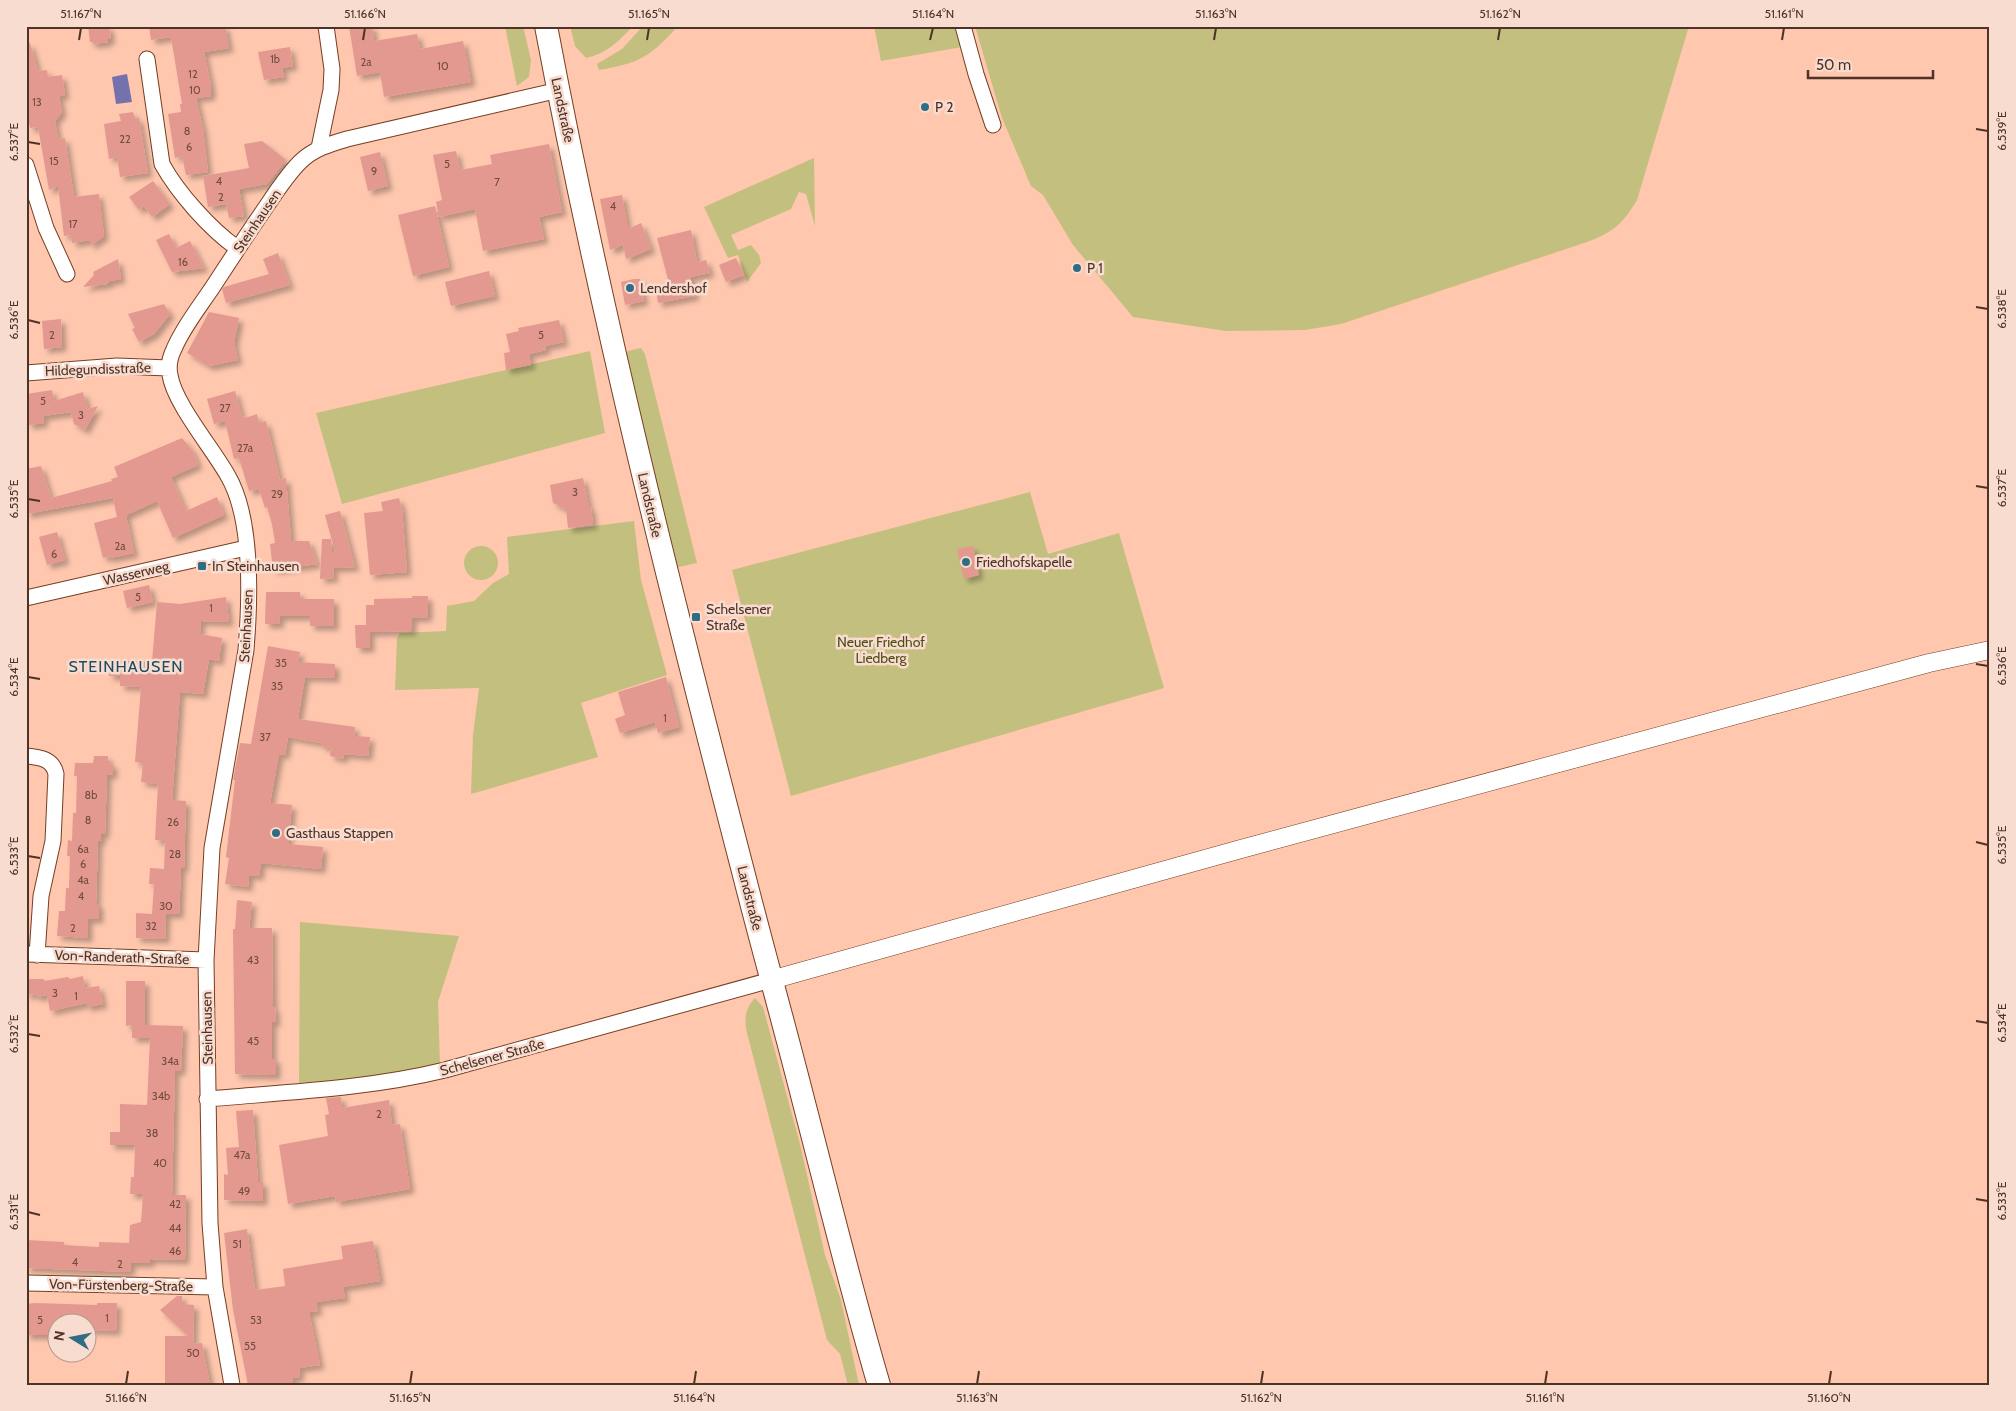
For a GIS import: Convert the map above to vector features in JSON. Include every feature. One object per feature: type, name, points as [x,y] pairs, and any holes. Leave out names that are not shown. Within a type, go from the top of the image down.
[{"type":"main road","name":"Landstraße","points":[[546,26],[649,503],[852,1293],[879,1385]]},
{"type":"street","points":[[319,148],[331,90],[332,69],[326,26]]},
{"type":"street","points":[[963,26],[993,125]]},
{"type":"street","points":[[147,59],[162,164],[170,179],[220,236],[237,248]]},
{"type":"street","name":"Steinhausen","points":[[232,1385],[216,1287],[210,1222],[206,960],[212,848],[246,650],[248,607],[246,548],[242,514],[231,481],[178,396],[170,378],[171,357],[178,340],[237,248],[286,178],[300,162],[319,148],[347,139],[559,90]]},
{"type":"street","points":[[26,165],[46,228],[67,274]]},
{"type":"street","name":"Hildegundisstraße","points":[[26,373],[126,366],[169,368]]},
{"type":"street","name":"Wasserweg","points":[[26,598],[246,548]]},
{"type":"street","points":[[771,980],[1260,844],[1929,663],[1990,650]]},
{"type":"street","name":"Von-Randerath-Straße","points":[[26,756],[46,760],[54,767],[56,774],[53,841],[41,896],[32,955],[206,960]]},
{"type":"street","name":"Schelsener Straße","points":[[207,1099],[353,1087],[401,1080],[445,1070],[771,980]]},
{"type":"street","name":"Von-Fürstenberg-Straße","points":[[26,1283],[216,1287]]},
{"type":"green space","points":[[505,26],[523,26],[531,60],[529,77],[517,86]]},
{"type":"green space","points":[[570,26],[633,26],[606,50],[586,58],[575,46]]},
{"type":"green space","points":[[643,26],[678,26],[652,52],[625,65],[599,70],[597,64],[622,49]]},
{"type":"green space","points":[[874,26],[958,26],[962,47],[881,61]]},
{"type":"green space","points":[[975,26],[1689,26],[1637,200],[1622,221],[1610,231],[1587,242],[1341,324],[1305,330],[1226,331],[1133,317],[1073,245],[1043,195],[1031,186],[1002,118]]},
{"type":"green space","points":[[814,158],[815,226],[806,194],[799,192],[791,209],[731,235],[738,250],[751,245],[759,255],[761,263],[747,282],[738,255],[728,258],[704,207]]},
{"type":"green space","points":[[641,348],[645,354],[697,563],[674,568],[624,358],[628,351]]},
{"type":"green space","points":[[590,351],[605,433],[342,504],[316,413]]},
{"type":"green space","name":"Neuer Friedhof Liedberg","points":[[1030,492],[1048,554],[1119,533],[1164,688],[791,796],[732,570]]},
{"type":"green space","points":[[634,521],[641,580],[667,675],[581,703],[598,757],[471,794],[473,735],[479,688],[395,690],[397,638],[400,633],[446,631],[447,606],[474,601],[493,583],[509,574],[507,537]]},
{"type":"green space","points":[[481,546],[493,551],[498,563],[493,575],[481,580],[469,575],[464,563],[469,551]]},
{"type":"green space","points":[[300,922],[459,936],[438,1002],[440,1064],[391,1076],[299,1083]]},
{"type":"green space","points":[[755,998],[763,1007],[800,1144],[825,1255],[841,1300],[859,1385],[848,1385],[840,1354],[827,1340],[747,1033],[746,1014]]},
{"type":"shaded area","points":[[127,74],[132,102],[116,104],[112,77]]},
{"type":"building","points":[[88,26],[109,26],[111,39],[108,39],[108,42],[93,44],[93,42],[90,42]]},
{"type":"building","points":[[149,26],[225,26],[229,48],[204,52],[211,86],[211,96],[196,98],[203,129],[208,172],[186,175],[182,156],[175,158],[168,114],[181,112],[180,104],[182,104],[171,37],[151,40]]},
{"type":"building","points":[[349,26],[372,26],[374,41],[417,34],[420,49],[463,41],[471,82],[384,97],[380,72],[357,76]]},
{"type":"building","points":[[30,43],[38,71],[47,70],[48,77],[62,75],[65,95],[59,96],[62,112],[55,121],[58,139],[65,138],[74,197],[99,194],[104,236],[90,246],[90,240],[72,243],[71,235],[64,236],[58,186],[49,190],[38,127],[30,128],[26,106],[26,44]]},
{"type":"building","points":[[290,47],[293,66],[282,68],[284,77],[264,80],[258,52]]},
{"type":"building","points":[[133,112],[135,119],[139,118],[148,173],[120,177],[117,157],[109,159],[104,124],[121,121],[119,114]]},
{"type":"building","points":[[262,141],[286,160],[267,184],[239,189],[244,216],[229,218],[226,204],[208,207],[203,176],[249,168],[244,144]]},
{"type":"building","points":[[549,144],[562,212],[539,217],[544,239],[483,251],[475,209],[439,217],[436,202],[442,200],[433,155],[456,151],[460,170],[492,164],[490,155]]},
{"type":"building","points":[[380,152],[388,186],[368,191],[360,157]]},
{"type":"building","points":[[153,181],[170,204],[152,217],[144,206],[139,210],[129,197]]},
{"type":"building","points":[[622,195],[628,229],[641,223],[651,249],[626,259],[623,245],[610,250],[600,199]]},
{"type":"building","points":[[435,206],[449,267],[413,276],[398,215]]},
{"type":"building","points":[[691,230],[697,262],[706,260],[710,273],[690,277],[695,296],[658,303],[656,290],[670,287],[657,238]]},
{"type":"building","points":[[169,234],[176,248],[190,241],[204,268],[172,272],[156,240]]},
{"type":"building","points":[[278,253],[290,285],[226,303],[222,289],[224,287],[269,274],[263,259]]},
{"type":"building","points":[[736,258],[744,275],[726,282],[719,265]]},
{"type":"building","points":[[118,259],[121,279],[110,281],[107,284],[83,287],[94,275],[93,272]]},
{"type":"building","points":[[489,271],[495,296],[451,306],[445,282]]},
{"type":"building","points":[[640,279],[644,301],[625,305],[621,282]]},
{"type":"building","points":[[164,304],[170,314],[154,334],[139,342],[132,329],[135,328],[128,314]]},
{"type":"building","points":[[209,312],[239,318],[234,343],[238,360],[209,366],[187,353]]},
{"type":"building","points":[[61,319],[62,347],[44,349],[42,321]]},
{"type":"building","points":[[559,320],[564,342],[545,346],[546,350],[529,354],[531,365],[506,370],[504,353],[510,352],[506,334],[519,331],[518,328]]},
{"type":"building","points":[[52,390],[54,401],[83,392],[88,409],[98,406],[85,430],[74,424],[71,412],[43,416],[44,423],[29,425],[26,418],[26,394]]},
{"type":"building","points":[[235,391],[242,417],[244,416],[245,418],[257,414],[259,423],[266,421],[280,480],[286,478],[291,541],[309,541],[317,564],[273,570],[270,544],[275,543],[267,507],[265,508],[259,489],[249,491],[239,458],[234,459],[225,421],[214,424],[207,399]]},
{"type":"building","points":[[182,438],[193,451],[198,465],[171,477],[186,511],[217,497],[224,515],[173,538],[157,501],[126,515],[134,553],[103,558],[94,523],[117,517],[113,498],[26,514],[26,469],[41,466],[51,498],[112,481],[111,479],[118,477],[114,467]]},
{"type":"building","points":[[583,478],[589,507],[591,507],[593,525],[568,528],[566,509],[553,503],[550,485]]},
{"type":"building","points":[[399,498],[402,509],[407,572],[370,575],[364,513],[383,511],[381,502]]},
{"type":"building","points":[[340,511],[355,567],[333,568],[334,578],[320,579],[322,539],[331,539],[332,553],[335,552],[325,515]]},
{"type":"building","points":[[57,532],[65,560],[47,565],[39,537]]},
{"type":"building","name":"Friedhofskapelle","points":[[973,546],[979,575],[964,579],[957,549]]},
{"type":"building","points":[[149,585],[153,602],[127,608],[123,591]]},
{"type":"building","points":[[266,592],[300,592],[300,599],[334,599],[334,626],[310,626],[310,616],[280,616],[279,624],[265,624]]},
{"type":"building","points":[[412,596],[428,596],[428,617],[412,618],[412,631],[370,632],[370,648],[356,648],[355,625],[366,625],[366,605],[374,605],[374,599],[412,598]]},
{"type":"building","points":[[226,597],[229,622],[201,621],[200,634],[222,638],[219,661],[209,659],[203,694],[180,692],[172,800],[186,801],[184,868],[181,868],[179,914],[166,914],[165,939],[136,938],[136,913],[152,914],[154,884],[149,884],[150,868],[164,869],[165,841],[155,840],[158,784],[141,782],[143,763],[135,762],[141,687],[120,686],[120,676],[109,676],[110,660],[152,662],[157,602],[180,604]]},
{"type":"building","points":[[268,646],[300,652],[298,662],[335,664],[335,678],[305,677],[298,719],[355,727],[354,736],[370,737],[368,756],[344,754],[343,759],[330,756],[331,748],[321,746],[321,743],[288,737],[285,755],[279,754],[270,803],[292,805],[288,844],[323,847],[321,869],[261,863],[259,876],[249,875],[248,887],[225,884],[229,858],[226,857],[235,780],[233,780],[240,743],[251,744]]},
{"type":"building","points":[[666,677],[679,727],[658,733],[655,722],[620,733],[615,719],[625,715],[618,692]]},
{"type":"building","points":[[94,756],[108,756],[108,763],[113,764],[113,774],[107,775],[105,834],[101,834],[101,841],[98,841],[96,904],[99,904],[99,919],[88,919],[88,938],[57,936],[59,911],[65,911],[66,888],[69,888],[70,856],[67,856],[68,840],[72,841],[73,813],[76,813],[77,776],[74,776],[75,763],[93,763]]},
{"type":"building","points":[[237,900],[252,902],[249,928],[272,928],[273,1007],[275,1007],[276,1022],[272,1022],[272,1059],[276,1059],[276,1075],[235,1074],[233,929],[235,929]]},
{"type":"building","points":[[83,976],[85,988],[99,986],[103,1004],[87,1007],[87,1003],[50,1011],[47,995],[36,997],[36,994],[26,995],[26,979],[44,979],[44,981]]},
{"type":"building","points":[[126,981],[145,981],[145,1025],[183,1026],[181,1071],[175,1071],[172,1195],[186,1195],[185,1260],[150,1259],[150,1263],[131,1263],[130,1272],[26,1268],[26,1240],[64,1242],[64,1245],[99,1247],[99,1242],[129,1243],[130,1225],[141,1222],[143,1194],[130,1194],[131,1177],[134,1177],[135,1145],[110,1145],[110,1132],[120,1132],[120,1104],[147,1105],[150,1038],[132,1038],[132,1025],[126,1026]]},
{"type":"building","points":[[341,1097],[342,1108],[389,1100],[392,1125],[400,1124],[410,1189],[336,1202],[335,1196],[288,1204],[279,1145],[328,1136],[325,1115],[329,1114],[326,1098]]},
{"type":"building","points":[[253,1110],[258,1182],[263,1182],[263,1201],[224,1200],[224,1174],[228,1175],[226,1148],[239,1147],[236,1111]]},
{"type":"building","points":[[247,1229],[255,1290],[285,1286],[283,1269],[343,1259],[341,1246],[373,1241],[380,1281],[343,1287],[345,1298],[316,1302],[318,1311],[309,1312],[320,1365],[299,1368],[300,1377],[292,1378],[293,1385],[248,1385],[233,1310],[224,1233]]},
{"type":"building","points":[[177,1296],[182,1296],[182,1304],[194,1305],[193,1344],[202,1343],[210,1385],[165,1385],[165,1336],[188,1336],[160,1310]]},
{"type":"building","points":[[97,1303],[117,1303],[116,1331],[98,1330],[98,1314],[48,1314],[48,1335],[26,1335],[26,1304],[97,1305]]},
{"type":"place","name":"P 2","points":[[925,107]]},
{"type":"place","name":"P 1","points":[[1077,268]]},
{"type":"place","name":"Lendershof","points":[[630,288]]},
{"type":"place","name":"Friedhofskapelle","points":[[966,562]]},
{"type":"place","name":"In Steinhausen","points":[[202,566]]},
{"type":"place","name":"Schelsener Straße","points":[[696,617]]},
{"type":"place","name":"Gasthaus Stappen","points":[[276,833]]},
{"type":"district","name":"STEINHAUSEN","points":[[126,666]]}]
